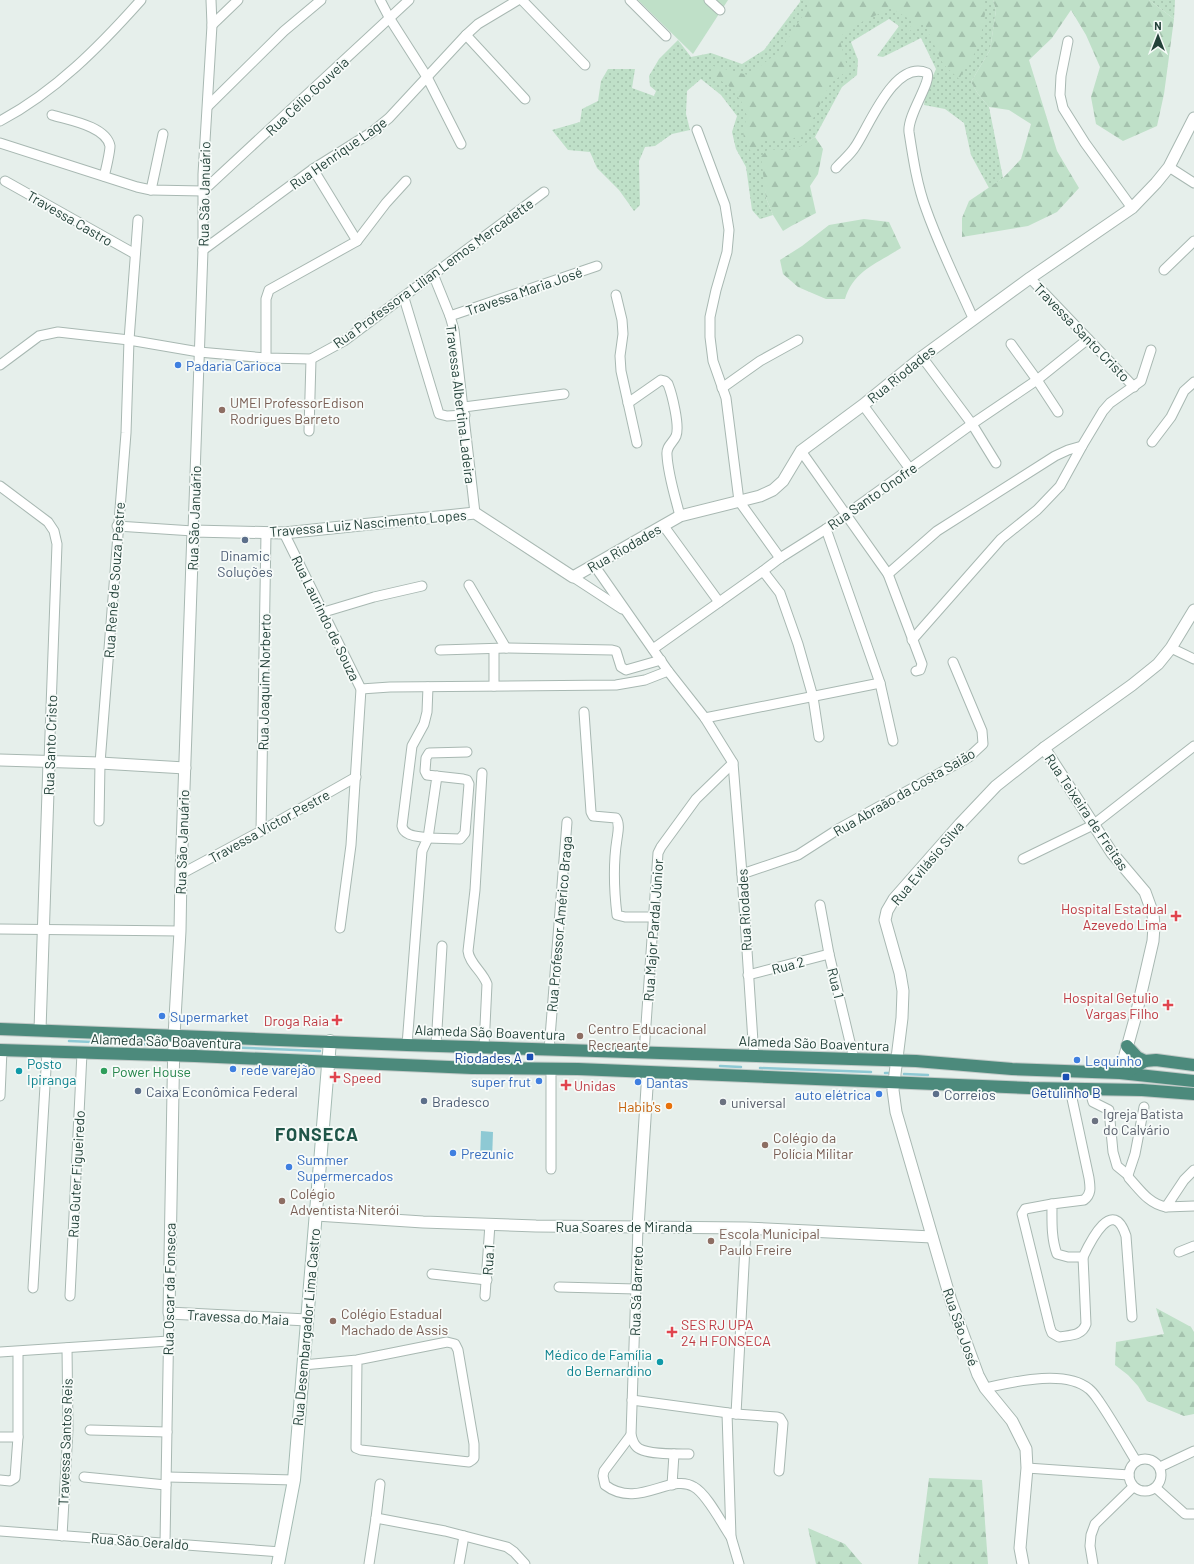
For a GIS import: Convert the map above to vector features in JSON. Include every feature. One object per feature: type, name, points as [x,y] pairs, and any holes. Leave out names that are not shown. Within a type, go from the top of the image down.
[{"type":"highway","name":"Alameda São Boaventura","points":[[0,1029],[549,1050],[854,1059],[1012,1069],[1123,1073],[1194,1081]]},
{"type":"highway","points":[[1127,1046],[1137,1057],[1146,1061]]},
{"type":"highway","name":"Alameda São Boaventura","points":[[1,1050],[472,1068],[648,1072],[1070,1089],[1088,1092],[1142,1090],[1194,1094]]},
{"type":"highway","points":[[1123,1073],[1146,1061],[1156,1060],[1194,1065]]},
{"type":"main road","name":"Rua Desembargador Lima Castro","points":[[278,1564],[294,1480],[330,1041]]},
{"type":"street","points":[[0,121],[21,110],[65,76],[120,24],[142,0]]},
{"type":"street","name":"Rua São Januário","points":[[174,1036],[180,931],[203,250],[203,191],[212,25],[211,0]]},
{"type":"street","points":[[212,25],[238,0]]},
{"type":"street","points":[[208,106],[284,31],[321,0]]},
{"type":"street","points":[[380,0],[390,19],[427,77],[461,144]]},
{"type":"street","name":"Rua Célio Gouveia","points":[[203,191],[410,0]]},
{"type":"street","name":"Rua Henrique Lage","points":[[203,250],[313,169],[372,132],[389,118],[466,34],[478,24],[518,0]]},
{"type":"street","points":[[522,0],[585,65]]},
{"type":"street","points":[[630,0],[666,36]]},
{"type":"street","points":[[709,0],[720,10]]},
{"type":"street","points":[[466,34],[525,99]]},
{"type":"street","points":[[1068,41],[1061,76],[1060,95],[1063,108],[1085,143],[1132,208]]},
{"type":"street","points":[[836,168],[855,148],[887,91],[904,76],[916,71],[923,71],[927,73],[928,79],[915,105],[910,120],[909,130],[916,173],[926,209],[973,318]]},
{"type":"street","points":[[52,115],[94,128],[105,137],[110,146],[104,176]]},
{"type":"street","name":"Rua Riodades","points":[[573,578],[680,516],[760,496],[772,490],[783,481],[801,451],[863,405],[922,356],[973,318],[1132,208],[1169,167],[1194,118]]},
{"type":"street","points":[[697,130],[725,205],[729,230],[727,252],[710,317],[710,337],[712,361],[727,405],[739,501],[780,558]]},
{"type":"street","points":[[151,190],[163,134]]},
{"type":"street","points":[[0,143],[137,187],[151,190],[203,191]]},
{"type":"street","points":[[1169,167],[1194,183]]},
{"type":"street","points":[[313,169],[357,241]]},
{"type":"street","name":"Travessa Castro","points":[[6,181],[134,254]]},
{"type":"street","points":[[266,358],[265,309],[266,295],[269,290],[357,241],[386,203],[406,181]]},
{"type":"street","name":"Rua Professora Lilian Lemos Mercadette","points":[[0,365],[39,336],[50,332],[129,340],[199,352],[266,358],[311,359],[344,342],[544,192]]},
{"type":"street","name":"Rua Renê de Souza Pestre","points":[[99,820],[100,763],[126,433],[129,340],[134,254],[138,220]]},
{"type":"street","points":[[1164,270],[1194,241]]},
{"type":"street","name":"Travessa Maria José","points":[[450,316],[597,266]]},
{"type":"street","name":"Travessa Albertina Ladeira","points":[[433,274],[454,330],[475,513]]},
{"type":"street","name":"Travessa Santo Cristo","points":[[1030,278],[1088,340],[1134,386]]},
{"type":"street","points":[[616,295],[622,320],[623,334],[620,356],[621,371],[637,444]]},
{"type":"street","points":[[404,298],[439,414],[447,416],[464,411],[564,394]]},
{"type":"street","points":[[722,388],[760,361],[798,340]]},
{"type":"street","name":"Rua Santo Onofre","points":[[653,649],[780,558],[826,529],[972,424],[1037,380],[1088,340]]},
{"type":"street","points":[[1011,344],[1058,412]]},
{"type":"street","points":[[912,640],[1001,539],[1037,510],[1060,486],[1103,411],[1120,395],[1141,381],[1151,350]]},
{"type":"street","points":[[922,356],[972,424],[996,463]]},
{"type":"street","points":[[309,431],[311,359]]},
{"type":"street","points":[[628,403],[660,380],[665,381],[668,384],[675,409],[677,431],[676,436],[668,446],[667,454],[670,480],[680,516]]},
{"type":"street","points":[[1152,442],[1171,417],[1184,391],[1194,382]]},
{"type":"street","points":[[863,405],[910,470]]},
{"type":"street","points":[[888,574],[937,531],[1055,456],[1082,446]]},
{"type":"street","points":[[801,451],[888,574],[922,664],[920,670],[916,671]]},
{"type":"street","name":"Rua Santo Cristo","points":[[0,486],[48,522],[54,531],[57,544],[40,1030]]},
{"type":"street","points":[[475,513],[626,612]]},
{"type":"street","name":"Travessa Luiz Nascimento Lopes","points":[[118,526],[193,531],[284,533],[475,513]]},
{"type":"street","points":[[663,525],[719,602]]},
{"type":"street","points":[[826,529],[880,683],[893,741]]},
{"type":"street","name":"Rua Joaquim Norberto","points":[[261,831],[266,533]]},
{"type":"street","name":"Rua Laurindo de Souza","points":[[284,533],[361,689],[351,844],[340,928]]},
{"type":"street","points":[[594,565],[668,672],[705,718],[733,763]]},
{"type":"street","points":[[763,571],[780,593],[798,644],[813,697],[819,737]]},
{"type":"street","points":[[469,585],[506,648]]},
{"type":"street","points":[[324,612],[374,597],[422,586]]},
{"type":"street","name":"Rua Teixeira de Freitas","points":[[1123,1073],[1127,1046],[1153,941],[1153,914],[1145,892],[1127,872],[1093,825],[1044,748],[1158,664],[1171,648],[1194,610]]},
{"type":"street","points":[[440,650],[506,648],[614,650],[617,652],[621,667],[626,670],[661,660]]},
{"type":"street","points":[[1171,648],[1194,659]]},
{"type":"street","points":[[494,649],[494,686]]},
{"type":"street","name":"Rua Abraão da Costa Saião","points":[[742,874],[798,855],[840,828],[969,757],[980,749],[983,744],[982,731],[953,662]]},
{"type":"street","points":[[361,689],[390,687],[616,685],[645,680],[668,672]]},
{"type":"street","points":[[705,718],[880,683]]},
{"type":"street","points":[[428,687],[427,712],[424,724],[412,746],[402,826],[404,831],[409,835],[428,838],[460,839],[465,833],[469,784],[467,780],[425,773],[426,758],[429,753],[467,752]]},
{"type":"street","points":[[584,712],[591,812],[593,816],[616,818],[619,825],[615,851],[617,914],[625,917],[653,917]]},
{"type":"street","points":[[1023,859],[1093,825],[1194,746]]},
{"type":"street","name":"Rua Evilásio Silva","points":[[894,1083],[898,1061],[903,991],[900,973],[885,920],[888,911],[902,889],[986,795],[1044,748]]},
{"type":"street","points":[[0,760],[100,763],[185,768]]},
{"type":"street","name":"Rua Riodades","points":[[733,763],[754,1057]]},
{"type":"street","name":"Rua Major Pardal Júnior","points":[[644,1053],[658,853],[660,847],[696,799],[733,763]]},
{"type":"street","points":[[482,773],[475,890],[468,951],[470,958],[484,976],[487,984],[484,1047]]},
{"type":"street","points":[[407,1045],[422,851],[428,838],[437,776]]},
{"type":"street","name":"Travessa Victor Pestre","points":[[181,874],[356,777]]},
{"type":"street","name":"Rua Professor Américo Braga","points":[[549,1050],[567,822]]},
{"type":"street","name":"Rua 1","points":[[820,905],[829,954],[854,1059]]},
{"type":"street","points":[[0,929],[180,931]]},
{"type":"street","points":[[436,1046],[442,946]]},
{"type":"street","name":"Rua 2","points":[[748,975],[829,954]]},
{"type":"street","name":"Rua Oscar da Fonseca","points":[[165,1543],[174,1036]]},
{"type":"street","points":[[0,1096],[1,1050]]},
{"type":"street","points":[[33,1288],[47,1052]]},
{"type":"street","name":"Rua Guter Figueiredo","points":[[70,1296],[82,1053]]},
{"type":"street","points":[[551,1069],[551,1169]]},
{"type":"street","name":"Rua Sá Barreto","points":[[631,1435],[638,1227],[648,1072]]},
{"type":"street","name":"Rua São José","points":[[894,1083],[893,1100],[896,1112],[951,1301],[978,1375],[985,1388],[1012,1422],[1026,1449],[1027,1468],[1020,1548],[1023,1564]]},
{"type":"street","points":[[1070,1089],[1089,1178],[1090,1192],[1088,1198],[1084,1200],[1025,1209],[1022,1214],[1050,1328],[1052,1333],[1059,1337],[1081,1333],[1084,1330],[1086,1324],[1083,1257],[1091,1241],[1106,1221],[1113,1219],[1118,1221],[1122,1226],[1126,1236],[1132,1317]]},
{"type":"street","points":[[1088,1092],[1093,1102],[1109,1110],[1113,1152],[1117,1166],[1128,1175],[1150,1201],[1155,1204],[1166,1207],[1194,1206]]},
{"type":"street","points":[[1128,1175],[1135,1154],[1144,1107]]},
{"type":"street","points":[[1166,1207],[1184,1180],[1194,1170]]},
{"type":"street","points":[[1052,1204],[1053,1237],[1057,1254],[1068,1257],[1083,1257]]},
{"type":"street","name":"Rua Soares de Miranda","points":[[316,1215],[422,1222],[746,1228],[932,1237]]},
{"type":"street","name":"Rua 1","points":[[485,1296],[490,1224]]},
{"type":"street","points":[[739,1564],[731,1537],[732,1414],[746,1228]]},
{"type":"street","points":[[1179,1252],[1194,1246]]},
{"type":"street","points":[[432,1274],[487,1280]]},
{"type":"street","points":[[559,1287],[636,1289]]},
{"type":"street","name":"Travessa do Maia","points":[[169,1313],[306,1320]]},
{"type":"street","points":[[0,1352],[169,1341]]},
{"type":"street","points":[[303,1365],[357,1360],[447,1342],[455,1344],[458,1350],[474,1444],[474,1458],[469,1462],[361,1450],[356,1448],[357,1360]]},
{"type":"street","name":"Travessa Santos Reis","points":[[62,1536],[68,1430],[68,1348]]},
{"type":"street","points":[[0,1480],[10,1481],[15,1478],[18,1437],[18,1352]]},
{"type":"street","points":[[985,1388],[1026,1380],[1068,1379],[1077,1381],[1090,1390],[1103,1407],[1136,1462]]},
{"type":"street","points":[[632,1400],[732,1414],[777,1417],[782,1420],[783,1423],[779,1471]]},
{"type":"street","points":[[90,1430],[167,1432]]},
{"type":"street","points":[[631,1435],[604,1471],[603,1476],[605,1485],[620,1492],[630,1494],[672,1485],[687,1484],[694,1487],[702,1494],[731,1537]]},
{"type":"street","points":[[631,1435],[636,1447],[641,1450],[674,1454],[689,1454]]},
{"type":"street","points":[[0,1437],[18,1437]]},
{"type":"street","points":[[1160,1467],[1194,1451]]},
{"type":"street","points":[[672,1485],[674,1454]]},
{"type":"street","points":[[1147,1459],[1153,1461],[1160,1467],[1161,1479],[1156,1488],[1144,1492],[1133,1487],[1128,1475],[1130,1469],[1136,1462],[1147,1459]]},
{"type":"street","points":[[1027,1468],[1128,1475]]},
{"type":"street","points":[[84,1477],[166,1481],[294,1480]]},
{"type":"street","points":[[369,1564],[380,1484]]},
{"type":"street","points":[[1093,1564],[1090,1546],[1091,1535],[1095,1524],[1133,1487]]},
{"type":"street","points":[[1156,1488],[1185,1514],[1194,1514]]},
{"type":"street","points":[[376,1518],[445,1531],[507,1547],[525,1564]]},
{"type":"street","name":"Rua São Geraldo","points":[[0,1531],[281,1552]]},
{"type":"street","points":[[459,1564],[464,1536]]},
{"type":"green space","points":[[638,0],[728,0],[693,54]]},
{"type":"green space","points":[[800,0],[993,0],[996,10],[990,50],[971,82],[978,94],[989,107],[1003,178],[989,188],[971,155],[964,123],[945,109],[924,105],[926,91],[936,69],[921,38],[883,57],[877,56],[899,26],[889,19],[851,42],[858,60],[857,75],[842,87],[815,137],[801,147],[790,150],[768,150],[765,181],[766,198],[773,215],[760,219],[752,210],[746,167],[736,149],[732,132],[737,116],[721,95],[701,79],[687,91],[686,114],[690,130],[672,134],[655,146],[645,147],[639,161],[640,205],[634,211],[619,190],[597,168],[590,152],[568,150],[552,130],[580,122],[582,109],[598,101],[601,81],[608,69],[635,69],[632,88],[654,96],[656,91],[650,86],[649,76],[659,59],[678,40],[691,57],[711,53],[742,64],[764,50]]},
{"type":"green space","points":[[809,0],[982,0],[985,14],[979,46],[959,79],[943,64],[924,23],[904,34],[914,22],[891,8],[862,22],[839,37],[848,70],[830,84],[807,131],[789,141],[765,140],[751,152],[744,139],[743,131],[747,116],[741,101],[728,85],[711,75],[713,66],[748,75],[779,52],[809,6]]},
{"type":"green space","points":[[993,0],[1149,0],[1174,19],[1164,94],[1157,126],[1123,141],[1096,124],[1091,97],[1100,67],[1086,35],[1071,10],[1052,38],[1029,60],[1057,151],[1079,188],[1057,212],[1028,226],[962,237],[962,218],[969,201],[1003,178],[1021,159],[1031,124],[1009,110],[989,107],[978,94],[971,82],[990,50],[996,10]]},
{"type":"green space","points":[[1149,0],[1175,0],[1174,19]]},
{"type":"green space","points":[[815,137],[823,149],[818,174],[810,186],[816,213],[783,231],[773,215],[766,198],[761,157],[768,149],[793,149]]},
{"type":"green space","points":[[864,219],[889,222],[901,248],[875,263],[860,275],[849,289],[845,299],[826,299],[798,287],[783,274],[780,260],[802,246],[829,225]]},
{"type":"green space","points":[[1156,1308],[1191,1327],[1194,1332],[1194,1414],[1184,1416],[1147,1401],[1138,1386],[1128,1375],[1115,1365],[1116,1342],[1164,1334]]},
{"type":"green space","points":[[929,1478],[982,1480],[988,1564],[918,1564]]},
{"type":"green space","points":[[808,1528],[845,1544],[862,1564],[816,1564]]},
{"type":"water","points":[[481,1131],[493,1132],[492,1160],[480,1160]]},
{"type":"waterway","points":[[69,1041],[165,1045]]},
{"type":"waterway","points":[[199,1046],[320,1051]]},
{"type":"waterway","points":[[720,1066],[741,1067]]},
{"type":"waterway","points":[[760,1068],[871,1072]]},
{"type":"waterway","points":[[904,1074],[928,1075]]},
{"type":"place","name":"Padaria Carioca","points":[[178,365]]},
{"type":"place","name":"UMEI ProfessorEdison Rodrigues Barreto","points":[[222,410]]},
{"type":"place","name":"Dinamic Soluções","points":[[245,540]]},
{"type":"place","name":"Hospital Estadual Azevedo Lima","points":[[1176,916]]},
{"type":"place","name":"Hospital Getulio Vargas Filho","points":[[1168,1005]]},
{"type":"place","name":"Supermarket","points":[[162,1016]]},
{"type":"place","name":"Droga Raia","points":[[337,1020]]},
{"type":"place","name":"Centro Educacional Recrearte","points":[[580,1036]]},
{"type":"place","name":"Riodades A","points":[[530,1057]]},
{"type":"place","name":"Lequinho","points":[[1077,1060]]},
{"type":"place","name":"rede varejão","points":[[233,1069]]},
{"type":"place","name":"Posto Ipiranga","points":[[19,1071]]},
{"type":"place","name":"Power House","points":[[104,1071]]},
{"type":"place","name":"Speed","points":[[335,1077]]},
{"type":"place","name":"Getulinho B","points":[[1066,1077]]},
{"type":"place","name":"super frut","points":[[539,1081]]},
{"type":"place","name":"Dantas","points":[[638,1082]]},
{"type":"place","name":"Unidas","points":[[566,1085]]},
{"type":"place","name":"Caixa Econômica Federal","points":[[138,1091]]},
{"type":"place","name":"auto elétrica","points":[[879,1094]]},
{"type":"place","name":"Correios","points":[[936,1094]]},
{"type":"place","name":"Bradesco","points":[[424,1101]]},
{"type":"place","name":"universal","points":[[723,1102]]},
{"type":"place","name":"Habib's","points":[[669,1106]]},
{"type":"place","name":"Igreja Batista do Calvário","points":[[1095,1121]]},
{"type":"place","name":"Colégio da Polícia Militar","points":[[765,1145]]},
{"type":"place","name":"Prezunic","points":[[453,1153]]},
{"type":"place","name":"Summer Supermercados","points":[[289,1167]]},
{"type":"place","name":"Colégio Adventista Niterói","points":[[282,1201]]},
{"type":"place","name":"Escola Municipal Paulo Freire","points":[[711,1241]]},
{"type":"place","name":"Colégio Estadual Machado de Assis","points":[[333,1321]]},
{"type":"place","name":"SES RJ UPA 24 H FONSECA","points":[[672,1332]]},
{"type":"place","name":"Médico de Família do Bernardino","points":[[660,1362]]},
{"type":"district","name":"FONSECA","points":[[317,1134]]}]
